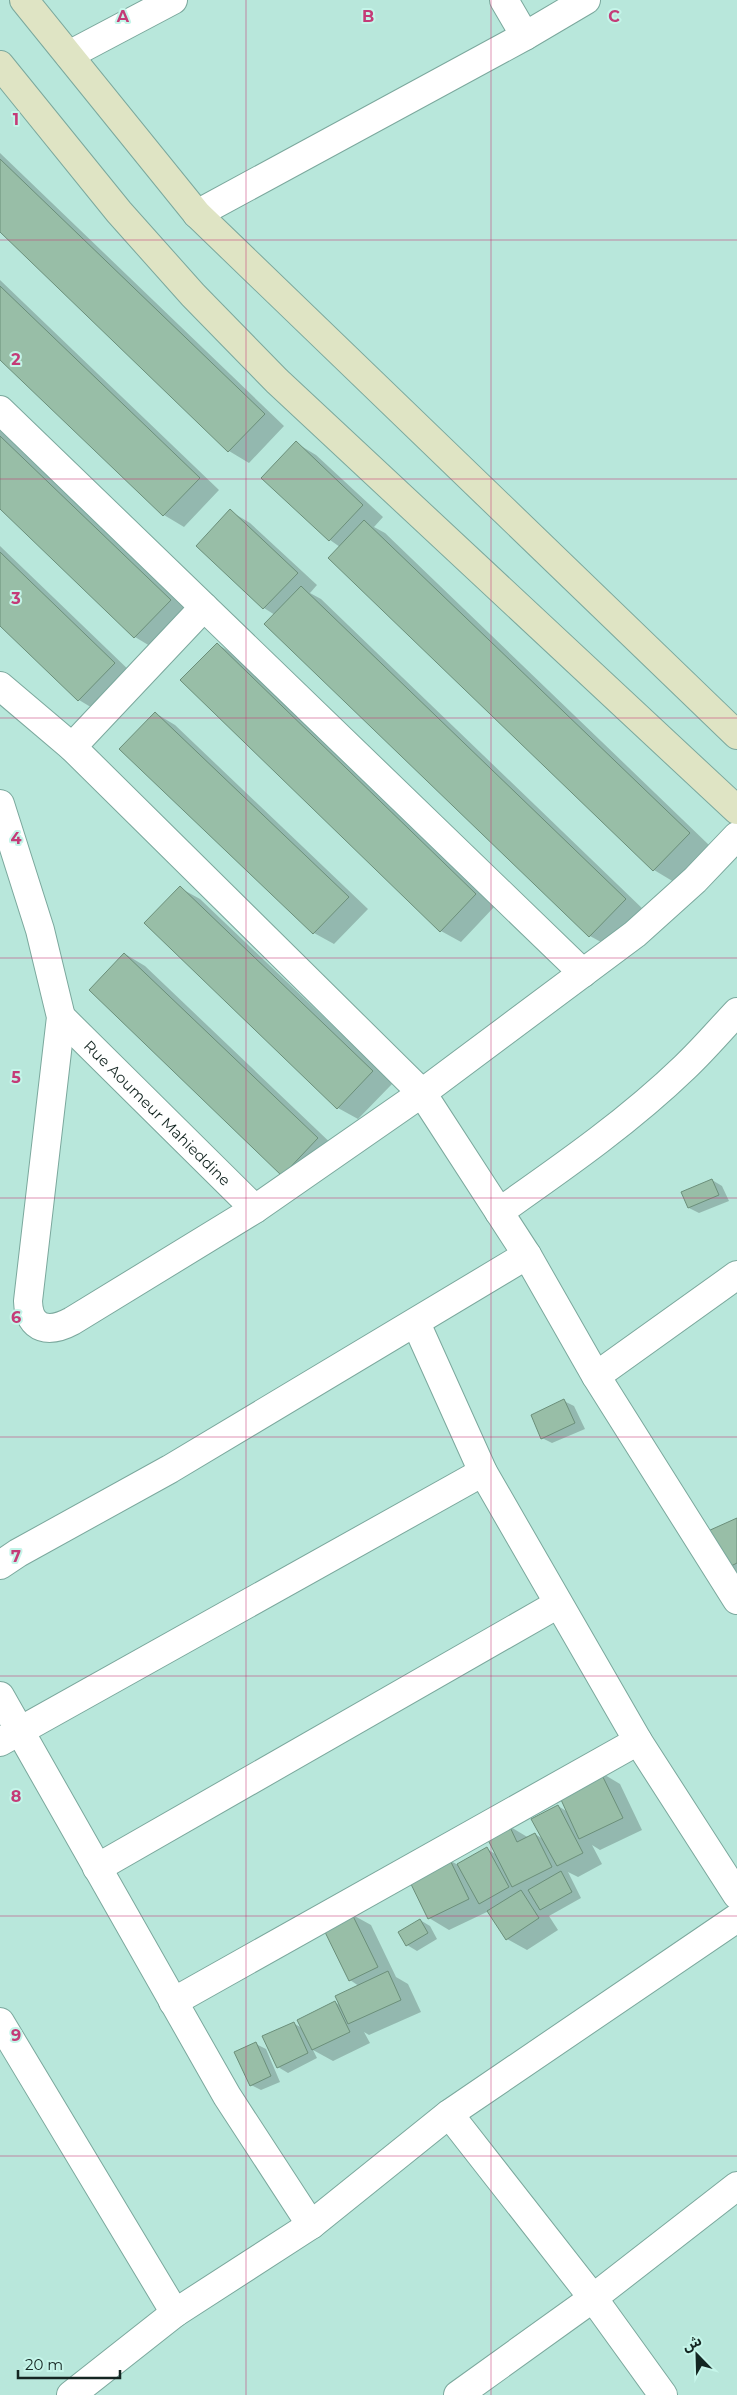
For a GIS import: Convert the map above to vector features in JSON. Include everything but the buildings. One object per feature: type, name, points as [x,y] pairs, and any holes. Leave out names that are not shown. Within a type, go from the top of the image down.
[{"type":"main road","points":[[24,0],[197,214],[737,735]]},
{"type":"main road","points":[[0,65],[119,212],[193,295],[277,381],[737,810]]},
{"type":"street","points":[[69,55],[173,0]]},
{"type":"street","points":[[504,0],[525,36]]},
{"type":"street","points":[[197,214],[525,36],[586,0]]},
{"type":"street","points":[[0,410],[583,973]]},
{"type":"street","points":[[72,747],[204,607]]},
{"type":"street","points":[[0,686],[72,747],[422,1093],[527,1255],[596,1376],[737,1600]]},
{"type":"street","points":[[0,804],[40,930],[61,1017],[28,1302],[33,1320],[41,1326],[50,1329],[60,1328],[255,1209],[422,1093],[583,973],[666,907],[737,836]]},
{"type":"street","points":[[499,1212],[590,1147],[641,1106],[686,1067],[737,1012]]},
{"type":"street","name":"Rue Aoumeur Mahieddine","points":[[61,1017],[255,1209]]},
{"type":"street","points":[[0,1565],[18,1553],[170,1469],[527,1255]]},
{"type":"street","points":[[596,1376],[737,1275]]},
{"type":"street","points":[[416,1323],[483,1472],[638,1741],[737,1895]]},
{"type":"street","points":[[9,1736],[483,1472]]},
{"type":"street","points":[[97,1868],[558,1604]]},
{"type":"street","points":[[0,1696],[9,1736],[97,1868],[227,2096],[311,2225]]},
{"type":"street","points":[[173,2002],[638,1741]]},
{"type":"street","points":[[71,2395],[175,2313],[311,2225],[449,2114],[737,1918]]},
{"type":"street","points":[[0,2022],[175,2313]]},
{"type":"street","points":[[449,2114],[593,2298],[663,2395]]},
{"type":"street","points":[[458,2395],[593,2298],[737,2186]]}]
